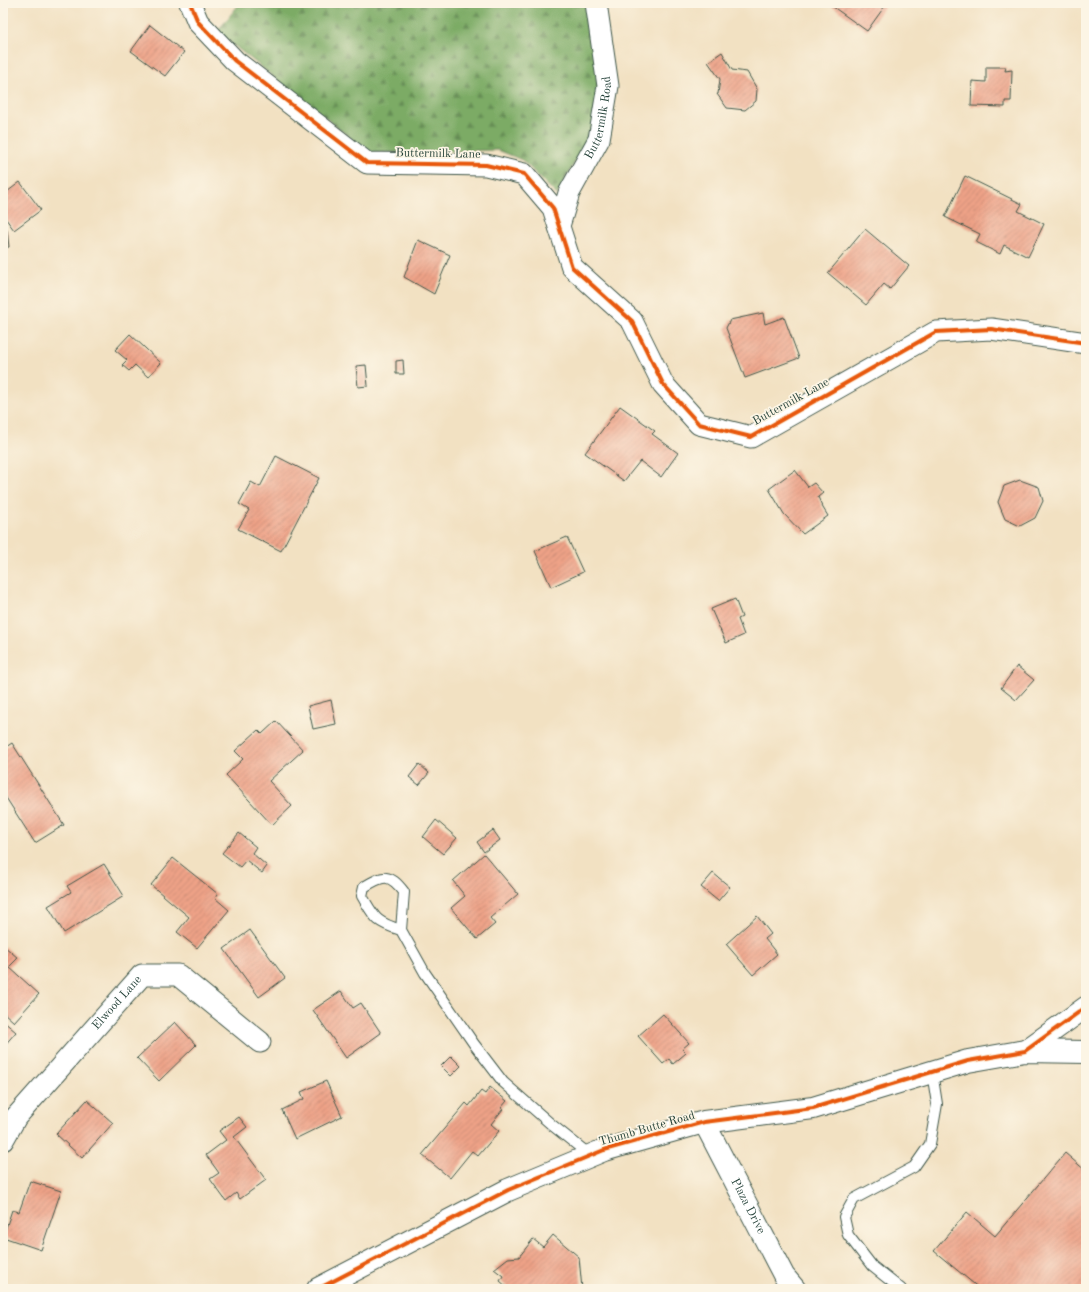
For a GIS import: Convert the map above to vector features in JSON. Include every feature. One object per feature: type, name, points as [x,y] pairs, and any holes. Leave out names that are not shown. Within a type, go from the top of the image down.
[{"type":"street","name":"Buttermilk Lane","points":[[190,3],[198,22],[235,61],[366,163],[486,165],[524,174],[552,208],[572,267],[632,321],[663,384],[699,424],[751,437],[936,332],[991,329],[1086,343]]},
{"type":"street","name":"Buttermilk Road","points":[[559,226],[569,193],[599,138],[608,86],[596,3]]},
{"type":"street","name":"Elwood Lane","points":[[3,1140],[16,1117],[142,975],[178,975],[260,1042]]},
{"type":"street","name":"Thumb Butte Road","points":[[318,1289],[508,1190],[604,1150],[704,1122],[813,1108],[968,1061],[1025,1051],[1086,1006]]},
{"type":"street","points":[[1025,1051],[1086,1052]]},
{"type":"street","name":"Plaza Drive","points":[[704,1122],[784,1276],[795,1289]]},
{"type":"lane","points":[[400,930],[384,925],[374,916],[362,896],[364,887],[378,878],[389,877],[397,882],[404,892],[400,930],[425,973],[474,1044],[503,1082],[552,1125],[591,1156]]},
{"type":"lane","points":[[901,1289],[872,1266],[848,1235],[844,1217],[854,1200],[914,1167],[930,1144],[937,1104],[932,1072]]},
{"type":"green space","points":[[240,3],[587,3],[599,80],[594,126],[557,195],[522,160],[498,150],[370,153],[217,32]]},
{"type":"building","points":[[887,3],[867,31],[829,4]]},
{"type":"building","points":[[150,25],[184,52],[165,76],[131,51]]},
{"type":"building","points":[[722,52],[732,70],[747,72],[757,89],[756,101],[745,110],[727,108],[717,94],[720,79],[708,62]]},
{"type":"building","points":[[986,67],[1006,67],[1005,71],[1012,70],[1011,101],[1005,101],[1005,107],[971,106],[972,81],[986,82]]},
{"type":"building","points":[[965,176],[1022,204],[1018,211],[1044,224],[1028,257],[1004,245],[1000,254],[976,242],[980,234],[945,217]]},
{"type":"building","points":[[20,182],[41,210],[14,230],[3,215],[3,195]]},
{"type":"building","points":[[865,229],[909,266],[890,289],[884,284],[866,305],[828,273]]},
{"type":"building","points":[[3,230],[7,230],[9,247],[3,248]]},
{"type":"building","points":[[418,240],[450,255],[434,294],[404,277]]},
{"type":"building","points":[[763,313],[765,324],[784,317],[799,358],[745,378],[726,328],[730,320]]},
{"type":"building","points":[[130,334],[161,363],[148,377],[135,365],[129,371],[122,365],[127,360],[115,350]]},
{"type":"building","points":[[403,360],[404,374],[396,374],[396,361]]},
{"type":"building","points":[[366,365],[368,386],[358,387],[356,366]]},
{"type":"building","points":[[620,406],[655,431],[652,434],[678,453],[661,477],[640,461],[624,481],[585,453]]},
{"type":"building","points":[[276,456],[319,478],[281,551],[238,529],[249,510],[239,504],[251,482],[260,487]]},
{"type":"building","points":[[795,470],[808,487],[814,483],[823,493],[818,497],[828,516],[803,534],[784,514],[769,489]]},
{"type":"building","points":[[1020,480],[1039,487],[1043,501],[1035,518],[1020,526],[1005,519],[998,502],[1004,486]]},
{"type":"building","points":[[567,537],[583,572],[551,587],[535,551]]},
{"type":"building","points":[[735,599],[742,617],[738,619],[744,635],[726,643],[711,609]]},
{"type":"building","points":[[1017,666],[1034,680],[1016,700],[1001,688]]},
{"type":"building","points":[[331,700],[336,724],[313,729],[308,706]]},
{"type":"building","points":[[276,721],[303,750],[269,781],[292,806],[272,825],[226,775],[243,759],[235,751],[258,730],[262,734]]},
{"type":"building","points":[[12,743],[64,825],[35,843],[3,793],[3,749]]},
{"type":"building","points":[[419,764],[429,773],[419,785],[409,777]]},
{"type":"building","points":[[436,820],[457,838],[443,854],[423,837]]},
{"type":"building","points":[[493,830],[500,840],[484,852],[477,842]]},
{"type":"building","points":[[239,833],[256,847],[252,853],[267,866],[262,873],[246,860],[240,867],[222,853]]},
{"type":"building","points":[[484,854],[518,894],[490,918],[495,924],[477,939],[451,908],[465,896],[453,881]]},
{"type":"building","points":[[173,858],[218,894],[215,898],[229,910],[197,948],[177,932],[189,917],[151,885]]},
{"type":"building","points":[[104,864],[124,896],[64,933],[48,906],[71,892],[67,886]]},
{"type":"building","points":[[713,873],[730,887],[718,901],[701,887]]},
{"type":"building","points":[[757,916],[771,934],[765,939],[777,954],[753,975],[726,944]]},
{"type":"building","points":[[250,930],[285,978],[259,997],[224,949]]},
{"type":"building","points":[[4,946],[18,958],[9,967],[39,994],[14,1022],[3,1012]]},
{"type":"building","points":[[341,991],[353,1008],[361,1003],[381,1033],[346,1058],[313,1010]]},
{"type":"building","points":[[663,1014],[689,1043],[682,1049],[686,1053],[673,1064],[669,1059],[663,1064],[638,1036]]},
{"type":"building","points":[[3,1021],[16,1032],[3,1047]]},
{"type":"building","points":[[175,1022],[196,1045],[159,1081],[137,1058]]},
{"type":"building","points":[[451,1056],[461,1066],[451,1076],[441,1066]]},
{"type":"building","points":[[326,1081],[342,1116],[295,1139],[282,1110],[304,1099],[301,1092]]},
{"type":"building","points":[[490,1087],[507,1101],[501,1108],[503,1109],[491,1124],[499,1131],[478,1156],[472,1151],[450,1178],[422,1155],[466,1103],[469,1106],[481,1091],[485,1094]]},
{"type":"building","points":[[87,1100],[113,1123],[82,1158],[56,1134]]},
{"type":"building","points":[[239,1117],[247,1127],[234,1137],[266,1180],[240,1199],[236,1193],[226,1201],[210,1179],[219,1173],[206,1155],[226,1140],[219,1131]]},
{"type":"building","points":[[1065,1153],[1086,1171],[1086,1286],[1083,1289],[980,1289],[934,1251],[967,1212],[995,1236]]},
{"type":"building","points":[[30,1181],[61,1191],[41,1250],[3,1237],[12,1210],[19,1212]]},
{"type":"building","points":[[553,1235],[579,1257],[582,1289],[506,1289],[507,1287],[500,1281],[503,1276],[494,1269],[508,1258],[519,1257],[533,1239],[543,1247]]},
{"type":"cycle path","points":[[190,3],[198,22],[235,61],[367,163],[486,165],[524,174],[553,208],[572,267],[632,321],[663,384],[699,424],[751,437],[936,332],[991,329],[1086,343]]},
{"type":"cycle path","points":[[318,1289],[508,1190],[604,1150],[704,1122],[813,1108],[968,1061],[1025,1051],[1086,1007]]}]
